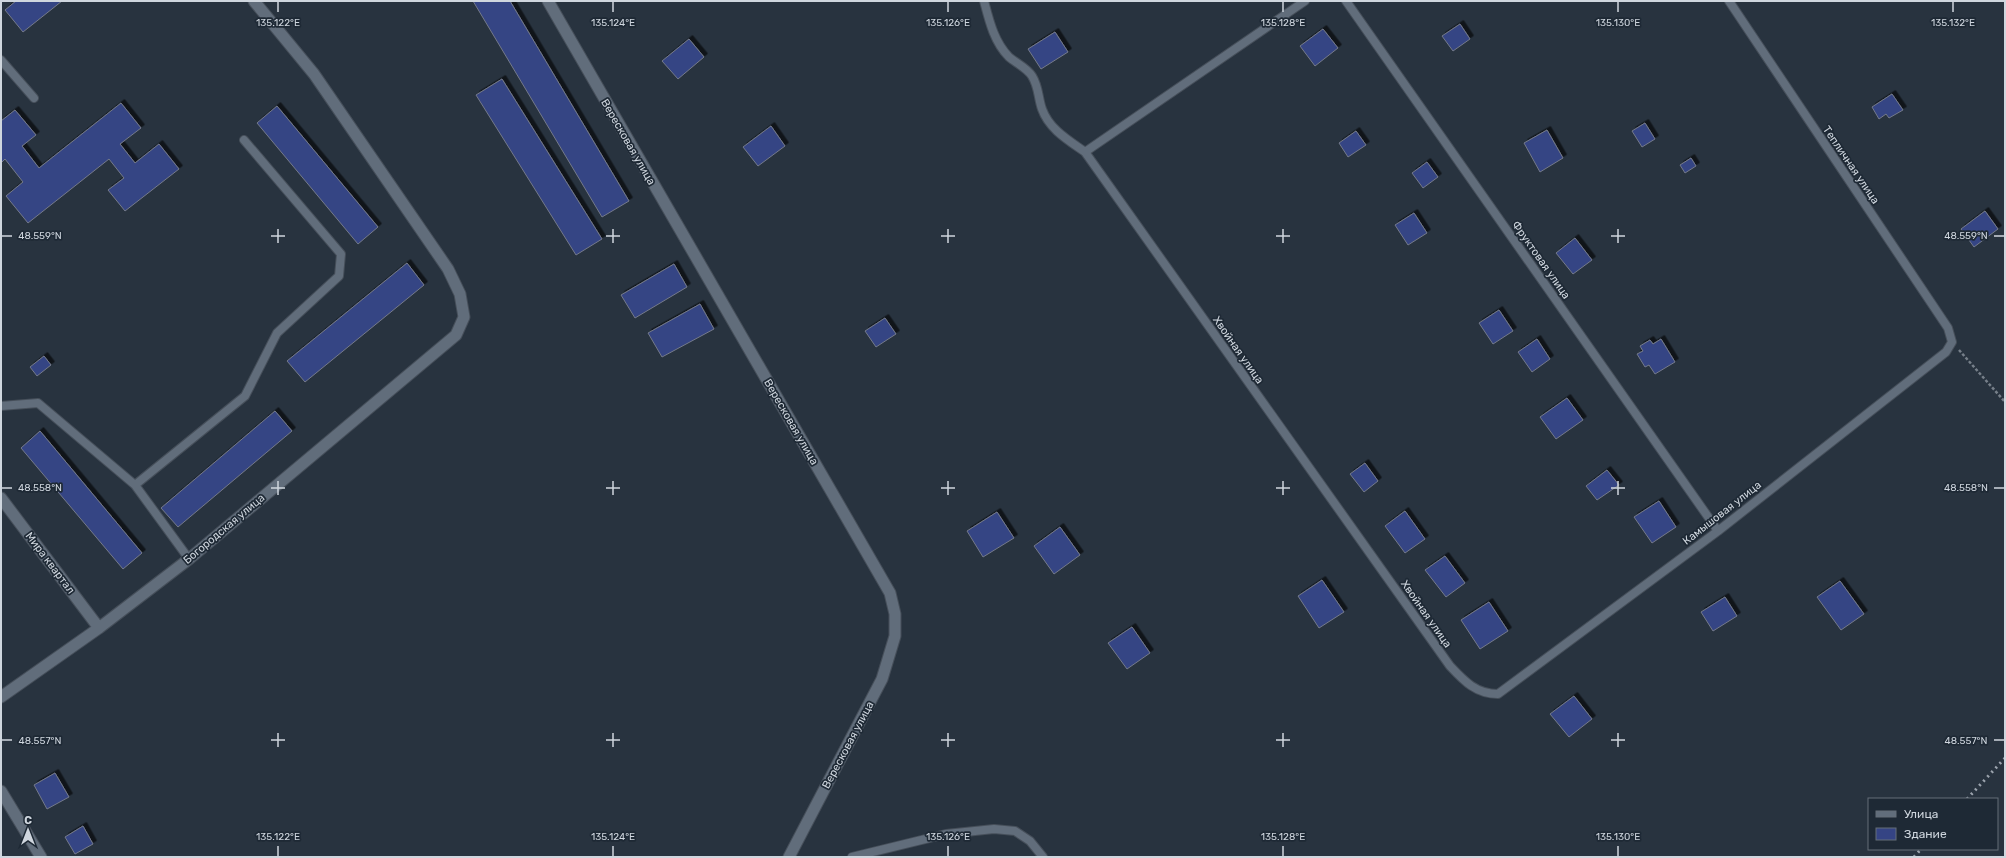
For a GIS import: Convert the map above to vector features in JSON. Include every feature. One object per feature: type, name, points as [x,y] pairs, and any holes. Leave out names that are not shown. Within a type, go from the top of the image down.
[{"type":"street","name":"Богородская улица","points":[[1,697],[100,628],[189,559],[456,335],[464,317],[460,294],[448,269],[314,74],[254,1]]},
{"type":"street","name":"Вересковая улица","points":[[548,1],[890,593],[895,614],[895,636],[882,679],[789,857]]},
{"type":"street","name":"Мира квартал","points":[[1,498],[100,628]]},
{"type":"street","points":[[1,791],[41,857]]},
{"type":"lane","name":"Хвойная улица","points":[[984,1],[989,22],[1001,46],[1009,57],[1031,74],[1036,83],[1042,108],[1049,122],[1061,135],[1085,152],[1450,666],[1477,690],[1487,694],[1498,694]]},
{"type":"lane","points":[[1085,152],[1306,1]]},
{"type":"lane","name":"Фруктовая улица","points":[[1346,1],[1718,531]]},
{"type":"lane","name":"Тепличная улица","points":[[1729,1],[1948,328],[1952,342]]},
{"type":"lane","points":[[1,60],[34,98]]},
{"type":"lane","points":[[135,485],[245,396],[277,334],[339,276],[341,254],[244,140]]},
{"type":"lane","name":"Камышовая улица","points":[[1498,694],[1718,531],[1946,352],[1952,342]]},
{"type":"lane","points":[[1,406],[38,403],[135,485],[189,559]]},
{"type":"lane","points":[[852,857],[946,834],[994,829],[1015,831],[1030,840],[1043,857]]},
{"type":"path","points":[[1952,342],[2005,402]]},
{"type":"building","points":[[16,1],[62,1],[23,32],[5,10]]},
{"type":"building","points":[[473,1],[510,1],[629,201],[602,217]]},
{"type":"building","points":[[1460,24],[1470,39],[1453,51],[1442,36]]},
{"type":"building","points":[[1323,29],[1338,48],[1315,66],[1300,46]]},
{"type":"building","points":[[1055,32],[1068,52],[1041,69],[1028,49]]},
{"type":"building","points":[[689,39],[704,57],[678,79],[662,61]]},
{"type":"building","points":[[502,79],[602,239],[576,255],[476,95]]},
{"type":"building","points":[[1892,94],[1903,110],[1889,118],[1886,114],[1879,119],[1872,107]]},
{"type":"building","points":[[121,103],[141,128],[120,144],[135,163],[159,144],[179,169],[125,211],[108,190],[124,178],[109,159],[28,223],[6,196],[23,182],[5,159],[1,163],[1,121],[15,110],[36,135],[22,146],[39,168]]},
{"type":"building","points":[[277,106],[378,227],[358,244],[257,123]]},
{"type":"building","points":[[1645,123],[1655,139],[1642,147],[1632,131]]},
{"type":"building","points":[[771,126],[785,146],[758,166],[743,147]]},
{"type":"building","points":[[1547,130],[1563,158],[1540,172],[1524,143]]},
{"type":"building","points":[[1356,131],[1366,145],[1348,157],[1339,143]]},
{"type":"building","points":[[1691,158],[1696,166],[1685,173],[1680,165]]},
{"type":"building","points":[[1427,162],[1438,177],[1423,188],[1412,173]]},
{"type":"building","points":[[1985,211],[1998,229],[1974,247],[1961,229]]},
{"type":"building","points":[[1414,213],[1427,233],[1408,245],[1395,225]]},
{"type":"building","points":[[1575,238],[1592,260],[1573,274],[1556,253]]},
{"type":"building","points":[[407,263],[424,285],[305,382],[287,361]]},
{"type":"building","points":[[674,264],[687,287],[635,318],[621,295]]},
{"type":"building","points":[[700,304],[714,329],[662,357],[648,333]]},
{"type":"building","points":[[1499,310],[1513,331],[1493,344],[1479,323]]},
{"type":"building","points":[[885,318],[896,334],[876,347],[865,331]]},
{"type":"building","points":[[1537,339],[1550,359],[1532,372],[1518,352]]},
{"type":"building","points":[[1661,339],[1675,362],[1655,374],[1649,365],[1645,367],[1637,354],[1643,351],[1640,346],[1650,340],[1653,344]]},
{"type":"building","points":[[44,356],[51,365],[37,376],[30,367]]},
{"type":"building","points":[[1567,398],[1583,420],[1556,439],[1540,417]]},
{"type":"building","points":[[275,411],[292,431],[178,527],[161,508]]},
{"type":"building","points":[[40,431],[142,553],[123,569],[21,448]]},
{"type":"building","points":[[1365,463],[1378,481],[1364,492],[1350,474]]},
{"type":"building","points":[[1607,470],[1619,485],[1597,500],[1586,486]]},
{"type":"building","points":[[1659,501],[1676,527],[1652,543],[1634,517]]},
{"type":"building","points":[[1405,511],[1425,539],[1405,553],[1385,526]]},
{"type":"building","points":[[997,512],[1014,538],[983,557],[967,531]]},
{"type":"building","points":[[1060,527],[1080,555],[1054,574],[1034,546]]},
{"type":"building","points":[[1445,556],[1465,583],[1446,597],[1425,570]]},
{"type":"building","points":[[1322,580],[1344,612],[1319,628],[1298,596]]},
{"type":"building","points":[[1840,581],[1864,614],[1841,630],[1817,597]]},
{"type":"building","points":[[1725,597],[1737,616],[1713,631],[1701,612]]},
{"type":"building","points":[[1489,602],[1508,631],[1480,649],[1461,620]]},
{"type":"building","points":[[1132,627],[1150,653],[1127,669],[1108,643]]},
{"type":"building","points":[[1574,696],[1592,719],[1569,737],[1550,714]]},
{"type":"building","points":[[55,773],[69,797],[47,809],[34,785]]},
{"type":"building","points":[[83,826],[93,844],[75,854],[65,837]]},
{"type":"railway","points":[[1968,798],[2005,758]]},
{"type":"railway","points":[[1914,857],[1920,850]]}]
